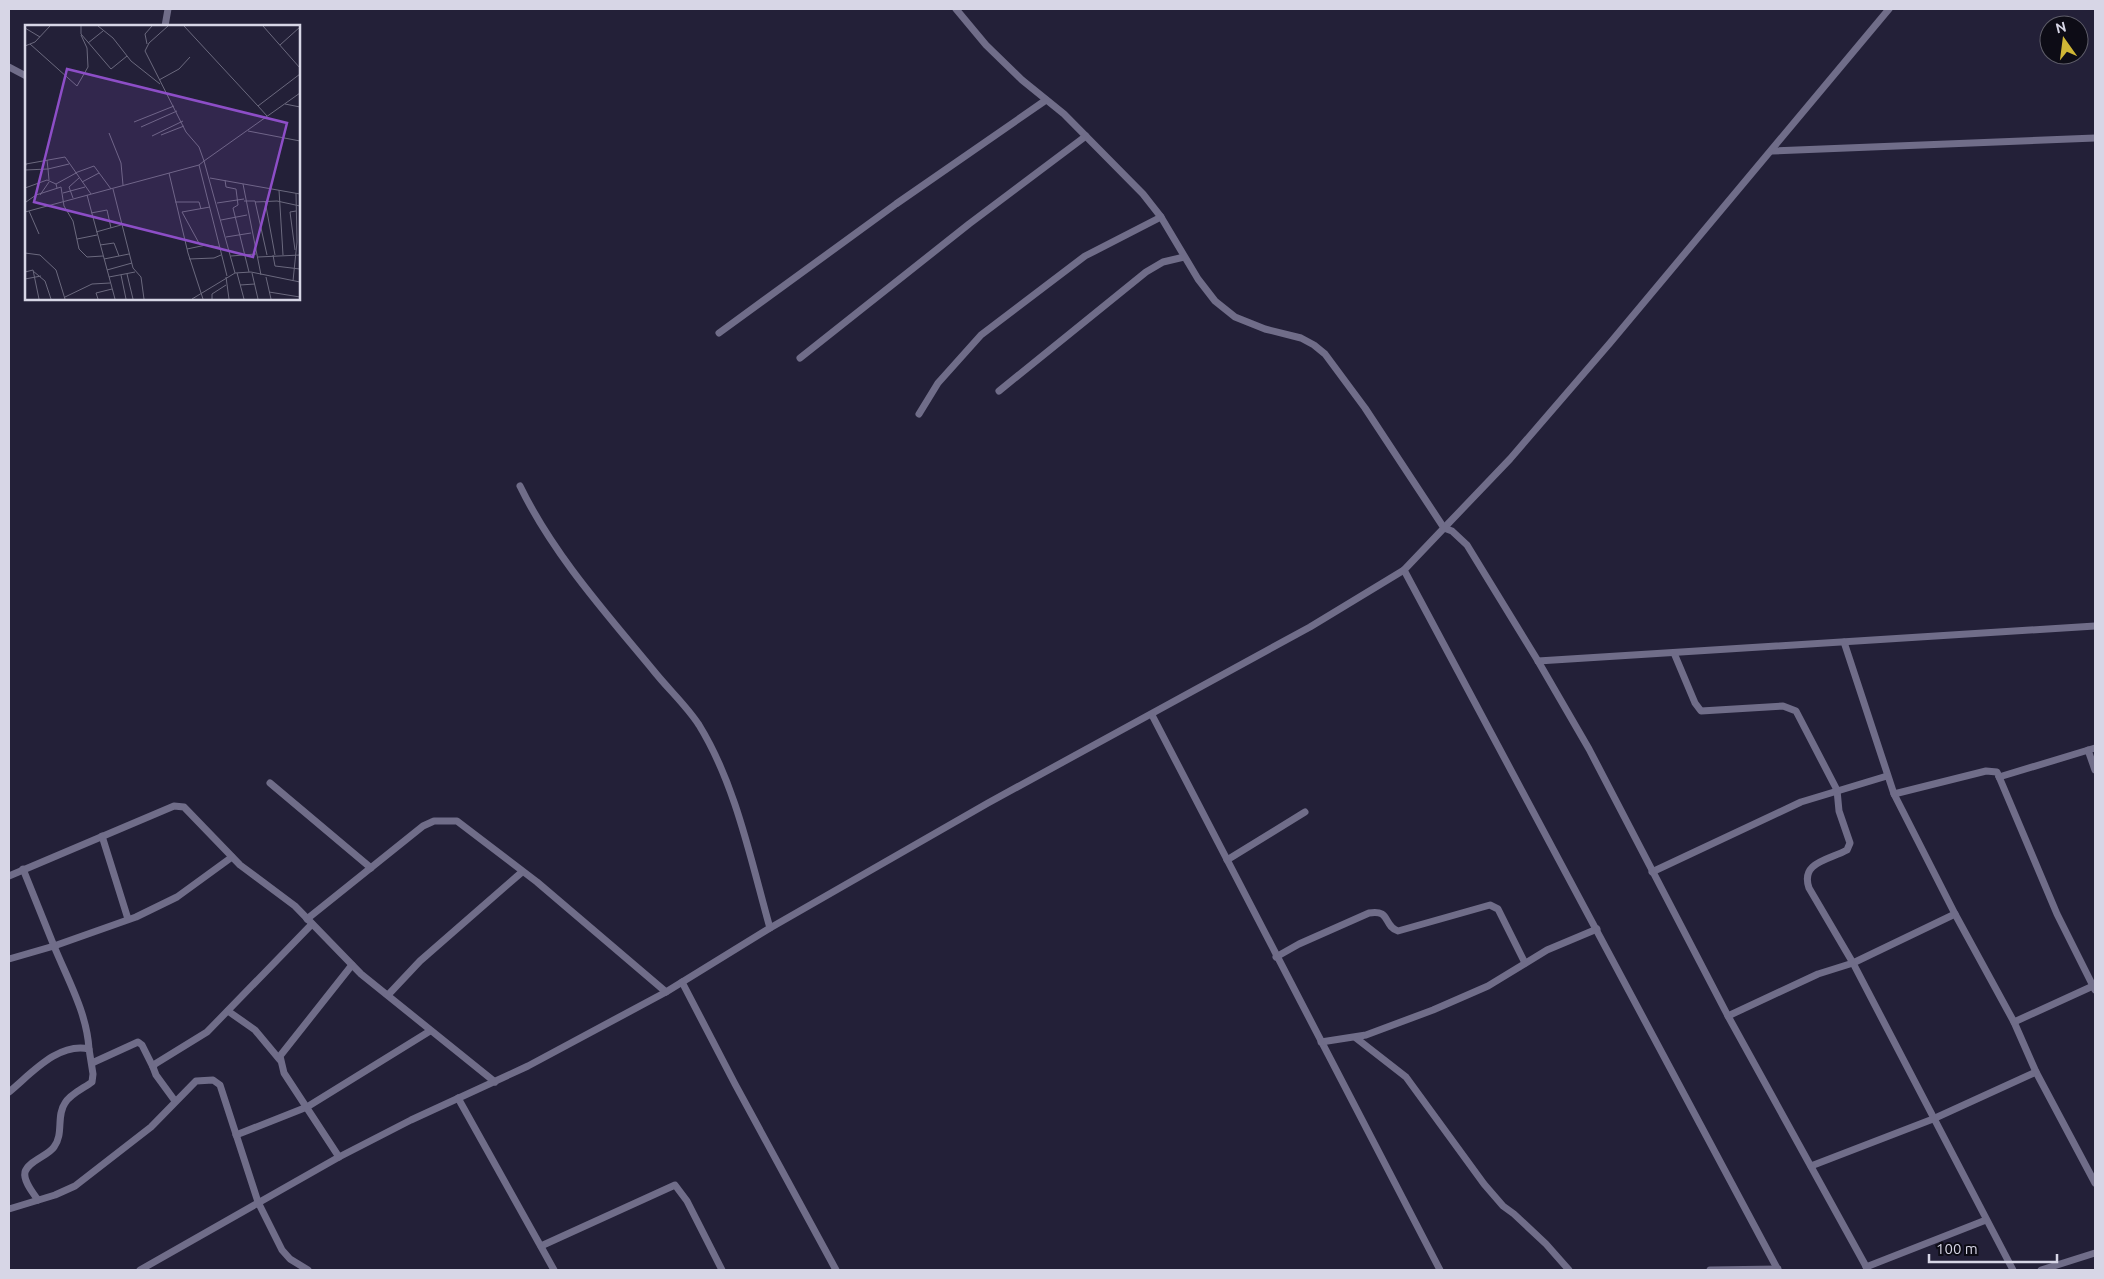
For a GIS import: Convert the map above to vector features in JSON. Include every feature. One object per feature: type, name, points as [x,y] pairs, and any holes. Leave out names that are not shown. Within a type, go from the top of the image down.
[{"type":"street","points":[[165,25],[168,9]]},
{"type":"street","points":[[956,9],[986,45],[1022,80],[1064,114],[1143,194],[1161,217],[1184,257],[1215,301],[1235,317],[1265,330],[1300,338],[1314,345],[1325,354],[1366,408],[1444,528],[1452,531],[1467,545],[1589,749],[1728,1016],[1867,1268],[1986,1220]]},
{"type":"street","points":[[140,1270],[339,1157],[458,1098],[495,1082],[666,992],[770,928],[988,803],[1310,627],[1404,570],[1510,459],[1616,336],[1748,175],[1772,151],[1889,9]]},
{"type":"street","points":[[9,67],[25,75]]},
{"type":"street","points":[[719,333],[896,204],[1046,100]]},
{"type":"street","points":[[800,358],[969,224],[1086,136]]},
{"type":"street","points":[[1772,151],[2095,138]]},
{"type":"street","points":[[919,414],[938,383],[982,335],[1085,256],[1161,217]]},
{"type":"street","points":[[999,392],[1146,272],[1163,262],[1184,257]]},
{"type":"street","points":[[520,486],[543,530],[616,626],[700,726],[724,778],[738,818],[770,928]]},
{"type":"street","points":[[1404,570],[1597,929],[1673,1077],[1778,1270],[1710,1270]]},
{"type":"street","points":[[1538,661],[2095,626]]},
{"type":"street","points":[[1844,642],[1894,794],[1955,914],[2014,1022],[2036,1072],[2095,1183]]},
{"type":"street","points":[[1674,653],[1695,702],[1701,711],[1782,706],[1796,710],[1838,790],[1839,811],[1850,847],[1840,854],[1811,867],[1807,872],[1806,882],[1853,963],[2013,1270]]},
{"type":"street","points":[[1152,715],[1440,1270]]},
{"type":"street","points":[[2000,777],[2091,749],[2095,770]]},
{"type":"street","points":[[1894,794],[1986,771],[1997,772],[2000,777],[2057,914],[2094,988],[2014,1022]]},
{"type":"street","points":[[1652,872],[1801,802],[1887,776]]},
{"type":"street","points":[[270,783],[371,868]]},
{"type":"street","points":[[9,876],[179,805],[187,809],[232,857],[295,906],[352,965],[430,1031],[495,1082]]},
{"type":"street","points":[[1227,860],[1305,812]]},
{"type":"street","points":[[153,1067],[159,1060],[199,1039],[228,1011],[310,922],[371,868],[423,826],[434,821],[457,821],[522,872],[666,992]]},
{"type":"street","points":[[102,836],[128,919]]},
{"type":"street","points":[[9,958],[54,946],[128,919],[186,892],[232,857]]},
{"type":"street","points":[[23,869],[80,1009],[87,1029],[92,1063],[92,1082],[66,1101],[60,1110],[61,1126],[55,1146],[25,1171],[26,1178],[38,1200]]},
{"type":"street","points":[[388,995],[428,955],[522,872]]},
{"type":"street","points":[[1276,957],[1299,944],[1370,913],[1378,912],[1384,915],[1392,928],[1398,931],[1490,905],[1496,907],[1501,914],[1525,963]]},
{"type":"street","points":[[1728,1016],[1818,974],[1853,963],[1955,914]]},
{"type":"street","points":[[1321,1042],[1356,1038],[1383,1030],[1469,995],[1525,963],[1597,929]]},
{"type":"street","points":[[280,1060],[280,1056],[352,965]]},
{"type":"street","points":[[682,982],[734,1084],[836,1270]]},
{"type":"street","points":[[228,1011],[254,1030],[280,1060],[284,1073],[339,1157]]},
{"type":"street","points":[[236,1135],[307,1107],[430,1031]]},
{"type":"street","points":[[1356,1038],[1406,1077],[1484,1184],[1503,1206],[1546,1244],[1569,1270]]},
{"type":"street","points":[[92,1063],[138,1042],[142,1045],[156,1075],[175,1101]]},
{"type":"street","points":[[9,1092],[52,1057],[67,1048],[89,1049]]},
{"type":"street","points":[[1811,1166],[1934,1119],[2036,1072]]},
{"type":"street","points":[[9,1209],[74,1186],[151,1127],[196,1081],[213,1080],[220,1085],[258,1202],[282,1250],[290,1259],[308,1270]]},
{"type":"street","points":[[458,1098],[554,1270]]},
{"type":"street","points":[[541,1246],[676,1185],[687,1201],[722,1270]]},
{"type":"street","points":[[2041,1270],[2095,1253]]}]
